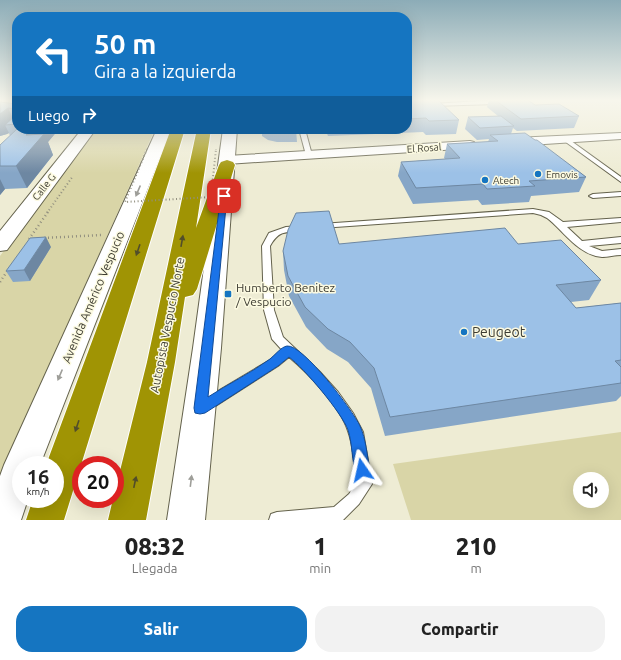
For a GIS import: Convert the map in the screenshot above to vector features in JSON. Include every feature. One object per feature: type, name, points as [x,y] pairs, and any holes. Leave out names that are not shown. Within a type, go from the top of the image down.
[{"type":"highway","points":[[150,213],[166,134]]},
{"type":"highway","points":[[64,465],[176,134]]},
{"type":"highway","name":"Autopista Vespucio Norte","points":[[127,520],[160,362],[203,134]]},
{"type":"highway","points":[[160,362],[224,158]]},
{"type":"highway","points":[[45,520],[49,508]]},
{"type":"main road","name":"Calle G","points":[[2,242],[85,134]]},
{"type":"main road","name":"Avenida Américo Vespucio","points":[[25,456],[162,134]]},
{"type":"main road","points":[[186,520],[200,408],[224,158],[229,134]]},
{"type":"main road","name":"Avenida Américo Vespucio","points":[[2,520],[12,492]]},
{"type":"street","points":[[503,143],[621,136]]},
{"type":"street","name":"El Rosal","points":[[224,158],[309,155],[480,144]]},
{"type":"lane","points":[[303,134],[309,155]]},
{"type":"lane","points":[[565,139],[621,180]]},
{"type":"lane","points":[[593,196],[621,194]]},
{"type":"lane","points":[[277,520],[337,515],[354,499],[365,484],[354,428],[342,408],[303,360],[288,350],[278,339],[270,310],[266,246],[272,235],[286,228],[533,211],[543,212],[550,215],[580,244],[589,250],[603,254],[621,252]]},
{"type":"lane","points":[[560,225],[621,220]]},
{"type":"lane","points":[[580,244],[621,240]]},
{"type":"lane","points":[[200,408],[274,363],[288,350]]},
{"type":"path","points":[[147,149],[126,202],[210,197],[224,158]]},
{"type":"path","points":[[26,245],[73,175]]},
{"type":"path","points":[[2,242],[119,234]]},
{"type":"path","points":[[0,282],[8,270]]},
{"type":"shaded area","points":[[91,134],[153,134],[0,476],[0,256]]},
{"type":"shaded area","points":[[621,432],[621,520],[411,520],[393,464]]},
{"type":"building","points":[[476,124],[512,124],[514,126],[480,128]]},
{"type":"building","points":[[525,133],[537,140],[586,177],[529,181],[535,186],[487,189],[483,184],[416,188],[401,162],[460,158],[447,144],[498,141],[490,135]]},
{"type":"building","points":[[12,134],[44,134],[16,166],[0,166],[0,145]]},
{"type":"building","name":"Peugeot","points":[[329,211],[339,244],[505,228],[518,244],[561,240],[601,280],[556,285],[576,308],[621,303],[621,360],[615,361],[621,367],[621,383],[390,417],[374,368],[350,342],[328,329],[305,307],[288,276],[283,251],[288,230],[296,213]]},
{"type":"building","points":[[46,237],[24,270],[6,271],[30,238]]},
{"type":"place","name":"Emovis","points":[[538,174]]},
{"type":"place","name":"Atech","points":[[485,180]]},
{"type":"place","name":"Humberto Benitez / Vespucio","points":[[228,294]]},
{"type":"place","name":"Peugeot","points":[[464,332]]},
{"type":"route","points":[[224,196],[200,408],[274,363],[288,350],[303,360],[342,408],[354,428],[362,470]]}]
